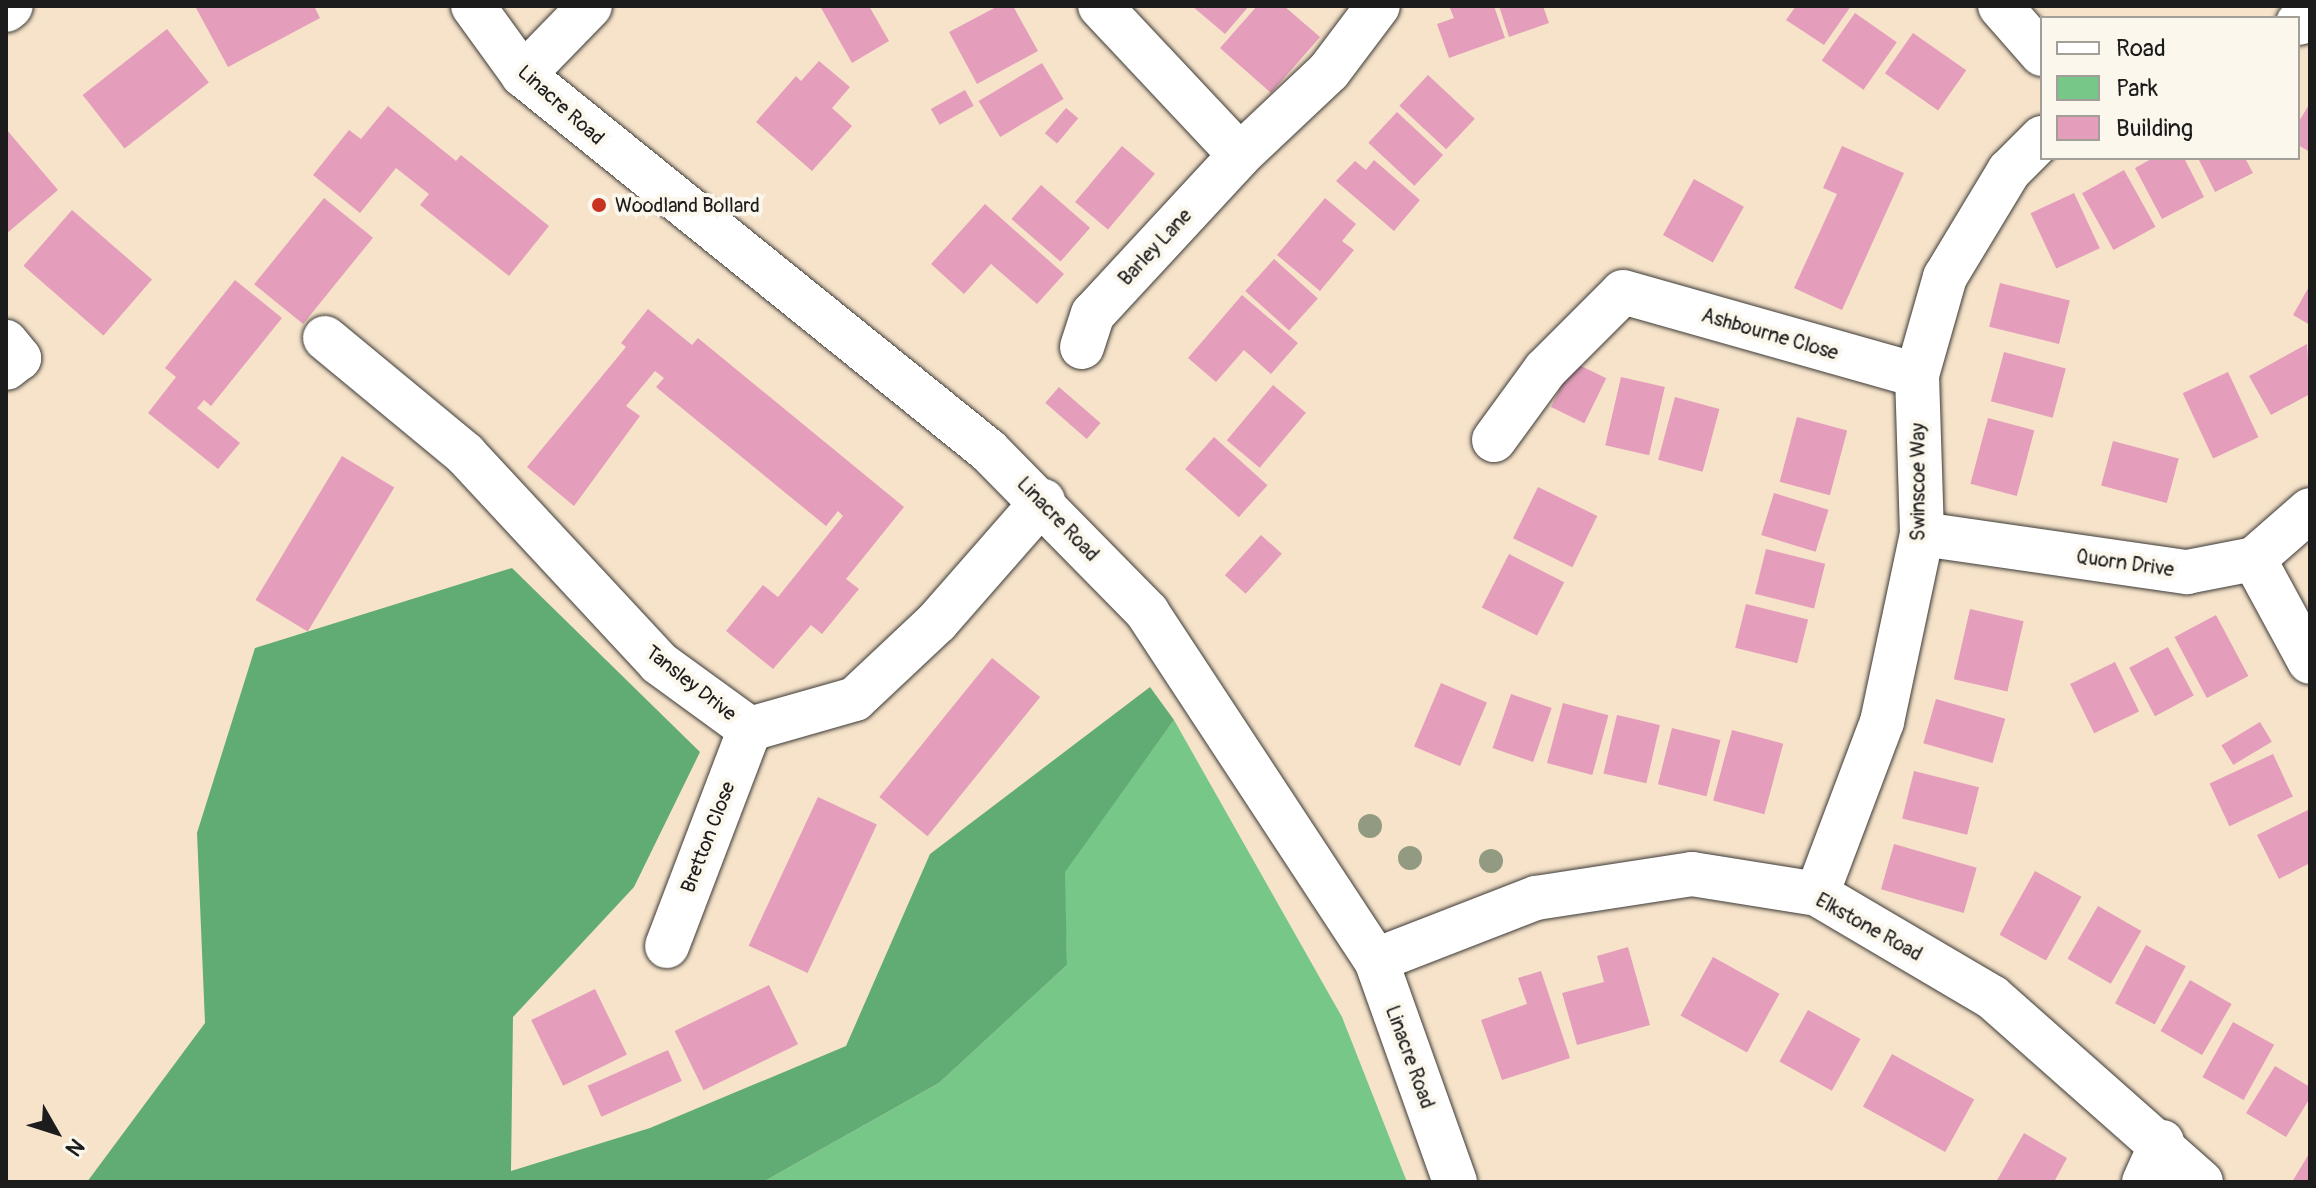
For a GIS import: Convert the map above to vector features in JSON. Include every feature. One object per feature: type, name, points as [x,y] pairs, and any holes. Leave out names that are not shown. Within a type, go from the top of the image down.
[{"type":"street","name":"Linacre Road","points":[[473,6],[523,75],[633,169],[819,309],[1043,501],[1147,612],[1376,960],[1455,1182]]},
{"type":"street","points":[[523,75],[590,6]]},
{"type":"street","points":[[1100,6],[1240,155]]},
{"type":"street","name":"Barley Lane","points":[[1082,347],[1093,314],[1240,155],[1329,71],[1378,6]]},
{"type":"street","points":[[2000,6],[2040,52]]},
{"type":"street","name":"Swinscoe Way","points":[[1817,894],[1882,722],[1922,534],[1917,375],[1945,277],[2009,171],[2040,140]]},
{"type":"street","name":"Ashbourne Close","points":[[1494,440],[1545,370],[1623,292],[1917,375]]},
{"type":"street","name":"Tansley Drive","points":[[325,338],[465,454],[659,663],[750,729],[855,699],[937,622],[1043,501]]},
{"type":"street","points":[[6,342],[19,358],[6,368]]},
{"type":"street","points":[[2310,510],[2254,559],[2310,662]]},
{"type":"street","name":"Quorn Drive","points":[[1922,534],[2187,572],[2254,559]]},
{"type":"street","name":"Bretton Close","points":[[667,946],[750,729]]},
{"type":"street","name":"Elkstone Road","points":[[1376,960],[1536,898],[1692,874],[1817,894],[1992,997],[2162,1142],[2201,1182]]},
{"type":"street","points":[[2144,1182],[2162,1142]]},
{"type":"green space","points":[[512,568],[700,752],[634,887],[513,1017],[511,1171],[650,1128],[846,1046],[930,854],[1150,687],[1174,720],[1065,872],[1067,965],[939,1083],[763,1182],[87,1182],[205,1023],[197,833],[255,648]]},
{"type":"green space","points":[[1174,720],[1342,1017],[1407,1182],[763,1182],[939,1083],[1067,965],[1064,872]]},
{"type":"building","points":[[195,6],[314,6],[320,18],[228,67]]},
{"type":"building","points":[[820,6],[869,6],[889,41],[852,63]]},
{"type":"building","points":[[998,6],[1013,6],[1038,51],[977,84],[949,32]]},
{"type":"building","points":[[1192,6],[1249,6],[1225,34]]},
{"type":"building","points":[[1257,6],[1284,6],[1320,37],[1271,93],[1220,48]]},
{"type":"building","points":[[1449,6],[1494,6],[1505,38],[1449,58],[1437,24],[1454,18]]},
{"type":"building","points":[[1499,6],[1543,6],[1549,23],[1509,37]]},
{"type":"building","points":[[1796,6],[1851,6],[1824,45],[1786,20]]},
{"type":"building","points":[[1855,13],[1897,42],[1864,90],[1822,61]]},
{"type":"building","points":[[167,29],[209,83],[125,148],[83,95]]},
{"type":"building","points":[[1913,33],[1966,70],[1938,110],[1885,73]]},
{"type":"building","points":[[819,61],[850,87],[832,108],[852,126],[812,171],[756,122],[796,76],[801,81]]},
{"type":"building","points":[[1042,63],[1064,99],[1000,137],[979,101]]},
{"type":"building","points":[[1428,75],[1475,119],[1446,149],[1399,106]]},
{"type":"building","points":[[965,90],[974,106],[940,125],[931,109]]},
{"type":"building","points":[[2310,103],[2310,152],[2300,146],[2300,120]]},
{"type":"building","points":[[388,106],[456,161],[461,155],[549,226],[509,276],[420,205],[429,194],[396,168],[360,213],[313,175],[349,130],[361,139]]},
{"type":"building","points":[[1066,108],[1078,118],[1057,144],[1045,133]]},
{"type":"building","points":[[1397,112],[1443,155],[1414,186],[1368,143]]},
{"type":"building","points":[[6,129],[58,190],[6,234]]},
{"type":"building","points":[[1122,146],[1155,174],[1108,230],[1075,202]]},
{"type":"building","points":[[1842,146],[1904,173],[1842,310],[1794,288],[1837,194],[1823,188]]},
{"type":"building","points":[[1374,160],[1420,200],[1394,231],[1336,181],[1355,161],[1366,170]]},
{"type":"building","points":[[2149,160],[2185,160],[2204,197],[2162,219],[2135,168]]},
{"type":"building","points":[[2199,160],[2246,160],[2253,173],[2215,192]]},
{"type":"building","points":[[2124,170],[2156,227],[2114,250],[2082,193]]},
{"type":"building","points":[[1694,179],[1744,207],[1713,263],[1663,235]]},
{"type":"building","points":[[1041,185],[1090,228],[1061,262],[1011,219]]},
{"type":"building","points":[[2074,193],[2100,248],[2056,269],[2030,213]]},
{"type":"building","points":[[324,198],[373,238],[303,324],[254,284]]},
{"type":"building","points":[[1325,198],[1356,224],[1342,241],[1354,250],[1320,291],[1277,255]]},
{"type":"building","points":[[985,204],[1064,274],[1037,304],[991,264],[964,294],[931,264]]},
{"type":"building","points":[[72,210],[152,280],[103,335],[23,266]]},
{"type":"building","points":[[1274,259],[1318,298],[1289,330],[1245,291]]},
{"type":"building","points":[[235,280],[282,318],[211,406],[204,400],[197,408],[240,443],[218,469],[148,413],[176,377],[165,368]]},
{"type":"building","points":[[2000,283],[2070,300],[2059,344],[1989,327]]},
{"type":"building","points":[[2310,285],[2310,325],[2293,315]]},
{"type":"building","points":[[1242,295],[1298,343],[1271,374],[1244,350],[1216,382],[1188,358]]},
{"type":"building","points":[[648,309],[692,345],[698,338],[904,507],[846,579],[859,589],[822,634],[811,625],[773,669],[726,631],[763,585],[778,597],[843,516],[838,511],[826,526],[656,387],[664,378],[655,371],[626,406],[640,416],[574,506],[527,467],[626,347],[621,343]]},
{"type":"building","points":[[2307,344],[2310,394],[2271,415],[2249,376]]},
{"type":"building","points":[[2004,352],[2066,369],[2053,418],[1991,401]]},
{"type":"building","points":[[1573,362],[1606,378],[1584,423],[1551,407]]},
{"type":"building","points":[[2228,372],[2258,437],[2213,458],[2183,393]]},
{"type":"building","points":[[1621,377],[1665,387],[1649,455],[1605,445]]},
{"type":"building","points":[[1273,385],[1306,413],[1260,468],[1227,440]]},
{"type":"building","points":[[1059,387],[1101,423],[1087,439],[1045,403]]},
{"type":"building","points":[[1675,397],[1719,409],[1703,472],[1658,460]]},
{"type":"building","points":[[1797,417],[1847,430],[1830,495],[1780,482]]},
{"type":"building","points":[[1988,418],[2034,430],[2017,496],[1970,484]]},
{"type":"building","points":[[1214,437],[1268,485],[1239,517],[1185,469]]},
{"type":"building","points":[[2113,441],[2179,459],[2167,503],[2101,485]]},
{"type":"building","points":[[342,456],[394,487],[308,631],[255,600]]},
{"type":"building","points":[[1538,487],[1597,516],[1572,567],[1513,538]]},
{"type":"building","points":[[1774,493],[1829,510],[1816,552],[1761,535]]},
{"type":"building","points":[[1261,535],[1282,554],[1246,594],[1225,575]]},
{"type":"building","points":[[1766,549],[1825,564],[1814,608],[1755,594]]},
{"type":"building","points":[[1509,554],[1564,582],[1537,636],[1482,607]]},
{"type":"building","points":[[1746,604],[1808,619],[1797,663],[1735,648]]},
{"type":"building","points":[[1970,609],[2024,621],[2007,692],[1954,679]]},
{"type":"building","points":[[2216,615],[2248,676],[2207,698],[2175,637]]},
{"type":"building","points":[[2168,647],[2194,696],[2155,716],[2129,668]]},
{"type":"building","points":[[992,658],[1040,697],[928,836],[879,797]]},
{"type":"building","points":[[2115,662],[2139,711],[2094,733],[2070,684]]},
{"type":"building","points":[[1441,683],[1487,703],[1460,766],[1414,747]]},
{"type":"building","points":[[1511,694],[1552,708],[1533,762],[1492,748]]},
{"type":"building","points":[[1936,699],[2005,719],[1993,763],[1923,743]]},
{"type":"building","points":[[1563,703],[1608,715],[1592,775],[1547,763]]},
{"type":"building","points":[[1617,715],[1660,725],[1646,783],[1604,773]]},
{"type":"building","points":[[2260,722],[2272,742],[2233,765],[2221,745]]},
{"type":"building","points":[[1672,728],[1721,740],[1706,796],[1658,784]]},
{"type":"building","points":[[1732,730],[1783,744],[1764,814],[1713,801]]},
{"type":"building","points":[[2273,754],[2293,797],[2229,826],[2210,784]]},
{"type":"building","points":[[1914,771],[1979,787],[1967,835],[1902,819]]},
{"type":"building","points":[[818,797],[877,824],[808,973],[749,946]]},
{"type":"building","points":[[2310,809],[2310,863],[2279,879],[2257,835]]},
{"type":"building","points":[[1894,844],[1977,868],[1964,913],[1881,889]]},
{"type":"building","points":[[2035,871],[2081,897],[2046,961],[2000,935]]},
{"type":"building","points":[[2098,906],[2141,931],[2111,984],[2068,959]]},
{"type":"building","points":[[2146,945],[2186,966],[2155,1024],[2115,1003]]},
{"type":"building","points":[[1628,947],[1650,1025],[1577,1045],[1562,993],[1604,982],[1597,956]]},
{"type":"building","points":[[1713,957],[1779,994],[1747,1052],[1681,1016]]},
{"type":"building","points":[[1541,971],[1570,1058],[1502,1080],[1481,1020],[1527,1004],[1518,978]]},
{"type":"building","points":[[2190,980],[2232,1004],[2202,1055],[2160,1031]]},
{"type":"building","points":[[769,985],[798,1044],[704,1090],[675,1031]]},
{"type":"building","points":[[595,989],[627,1055],[563,1086],[531,1020]]},
{"type":"building","points":[[1808,1010],[1860,1039],[1832,1091],[1779,1062]]},
{"type":"building","points":[[2233,1022],[2274,1045],[2244,1100],[2202,1077]]},
{"type":"building","points":[[668,1050],[682,1081],[601,1117],[588,1086]]},
{"type":"building","points":[[1892,1054],[1974,1100],[1945,1152],[1863,1106]]},
{"type":"building","points":[[2275,1066],[2310,1087],[2310,1098],[2286,1137],[2246,1113]]},
{"type":"building","points":[[2024,1133],[2067,1158],[2054,1182],[1996,1182]]},
{"type":"building","points":[[2310,1152],[2310,1182],[2292,1182]]},
{"type":"place","name":"Woodland Bollard","points":[[599,205]]}]
